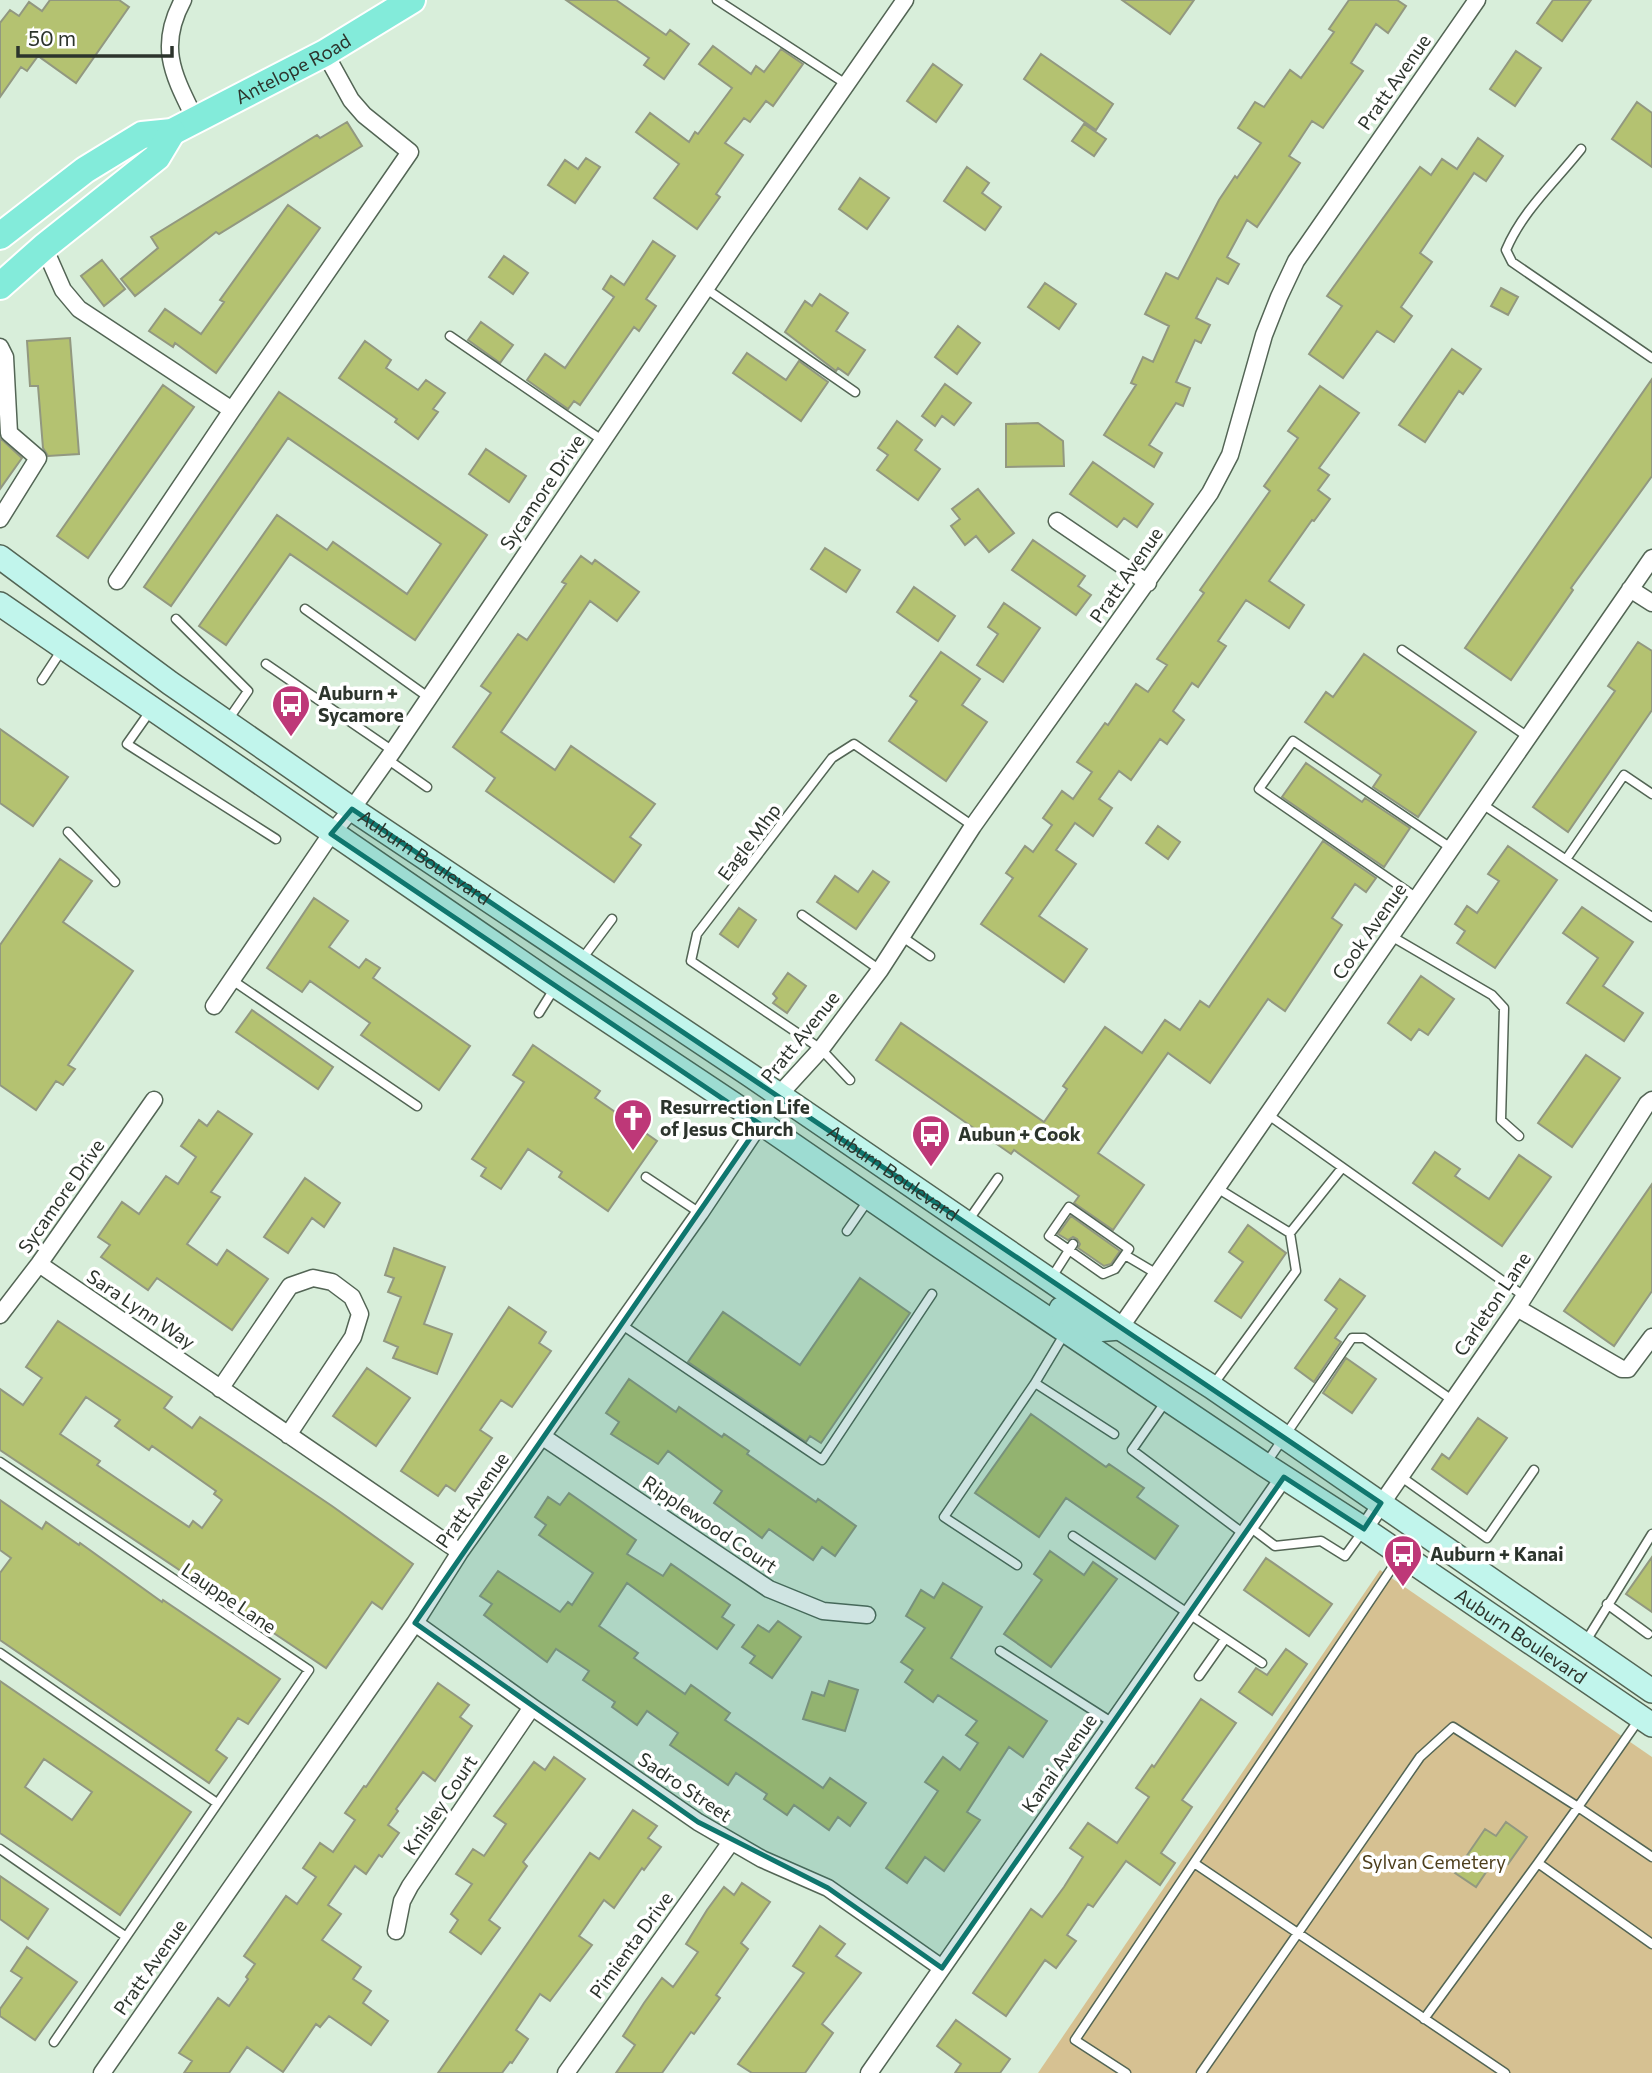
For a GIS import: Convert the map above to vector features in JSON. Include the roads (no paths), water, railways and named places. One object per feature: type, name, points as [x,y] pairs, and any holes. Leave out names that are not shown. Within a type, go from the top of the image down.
[{"type":"main road","name":"Antelope Road","points":[[0,236],[85,170],[142,135],[184,127],[325,53],[412,0]]},
{"type":"main road","name":"Antelope Road","points":[[0,286],[44,247],[157,157],[184,127]]},
{"type":"main road","name":"Auburn Boulevard","points":[[0,557],[170,683],[352,809],[1120,1328],[1212,1387],[1652,1691]]},
{"type":"main road","name":"Auburn Boulevard","points":[[0,604],[331,834],[1648,1721]]},
{"type":"main road","points":[[941,1247],[1002,1269],[1095,1330],[1120,1328]]},
{"type":"main road","points":[[1585,1643],[1648,1721]]},
{"type":"street","points":[[183,0],[170,35],[170,63],[184,127]]},
{"type":"street","name":"Sycamore Drive","points":[[214,1006],[331,834],[390,755],[705,288],[905,0]]},
{"type":"street","name":"Pratt Avenue","points":[[102,2073],[415,1623],[460,1552],[700,1213],[778,1096],[821,1049],[880,971],[973,826],[1210,493],[1230,455],[1264,335],[1296,261],[1477,0]]},
{"type":"street","points":[[117,581],[410,152],[364,115],[351,100],[325,53]]},
{"type":"street","points":[[44,247],[63,290],[79,309],[232,410]]},
{"type":"street","points":[[0,347],[5,357],[5,431],[38,458],[2,512]]},
{"type":"street","points":[[1058,521],[1148,583]]},
{"type":"street","name":"Cook Avenue","points":[[1120,1328],[1652,558]]},
{"type":"street","points":[[1630,589],[1652,603]]},
{"type":"street","name":"Sycamore Drive","points":[[0,1315],[154,1100]]},
{"type":"street","name":"Carleton Lane","points":[[1364,1528],[1520,1302],[1652,1100]]},
{"type":"street","name":"Sara Lynn Way","points":[[39,1264],[460,1552]]},
{"type":"street","points":[[220,1389],[290,1286],[313,1278],[332,1282],[352,1297],[360,1314],[353,1337],[288,1435]]},
{"type":"street","points":[[1520,1302],[1622,1369],[1628,1369],[1634,1364],[1652,1337]]},
{"type":"street","name":"Ripplewood Court","points":[[543,1437],[769,1589],[823,1611],[867,1615]]},
{"type":"street","name":"Kanai Avenue","points":[[869,2073],[1247,1530],[1275,1471]]},
{"type":"street","name":"Sadro Street","points":[[415,1623],[531,1707],[731,1842],[828,1888],[942,1968]]},
{"type":"street","name":"Knisley Court","points":[[396,1931],[402,1900],[410,1886],[531,1707]]},
{"type":"street","name":"Pimienta Drive","points":[[566,2073],[731,1842]]},
{"type":"lane","points":[[717,0],[846,84]]},
{"type":"lane","points":[[1581,149],[1557,179],[1540,194],[1506,250],[1512,262],[1652,358]]},
{"type":"lane","points":[[705,288],[855,392]]},
{"type":"lane","points":[[450,336],[602,440]]},
{"type":"lane","points":[[305,609],[428,697]]},
{"type":"lane","points":[[176,619],[248,691],[227,722]]},
{"type":"lane","points":[[42,680],[63,648]]},
{"type":"lane","points":[[1402,650],[1528,737]]},
{"type":"lane","points":[[266,664],[390,755],[427,788]]},
{"type":"lane","points":[[151,710],[127,744],[276,839]]},
{"type":"lane","points":[[1417,898],[1259,789],[1293,741],[1451,848]]},
{"type":"lane","name":"Eagle Mhp","points":[[821,1049],[691,961],[698,934],[832,758],[854,744],[973,826]]},
{"type":"lane","points":[[1567,858],[1624,775],[1652,794]]},
{"type":"lane","points":[[1482,804],[1652,917]]},
{"type":"lane","points":[[68,832],[115,882]]},
{"type":"lane","points":[[802,915],[880,971]]},
{"type":"lane","points":[[580,962],[612,919]]},
{"type":"lane","points":[[901,936],[930,956]]},
{"type":"lane","points":[[1391,936],[1492,995],[1504,1008],[1501,1120],[1519,1136]]},
{"type":"lane","points":[[232,981],[417,1106]]},
{"type":"lane","points":[[539,1013],[556,986]]},
{"type":"lane","points":[[821,1049],[850,1080]]},
{"type":"lane","points":[[1267,1114],[1520,1302]]},
{"type":"lane","points":[[1212,1387],[1296,1271],[1290,1233],[1342,1168]]},
{"type":"lane","points":[[646,1177],[700,1213]]},
{"type":"lane","points":[[967,1224],[998,1178]]},
{"type":"lane","points":[[1217,1188],[1290,1233]]},
{"type":"lane","points":[[847,1231],[870,1198]]},
{"type":"lane","points":[[1069,1207],[1105,1236],[1129,1250],[1125,1255],[1115,1269],[1103,1274],[1071,1247],[1049,1236],[1069,1207]]},
{"type":"lane","points":[[1050,1280],[1071,1247]]},
{"type":"lane","points":[[1125,1255],[1157,1274]]},
{"type":"lane","points":[[622,1325],[822,1460],[932,1294]]},
{"type":"lane","points":[[1017,1565],[944,1517],[1067,1331]]},
{"type":"lane","points":[[1275,1471],[1284,1438],[1352,1338],[1364,1338],[1452,1400]]},
{"type":"lane","points":[[1035,1383],[1114,1434]]},
{"type":"lane","points":[[1167,1398],[1132,1450],[1247,1530],[1275,1546],[1321,1541],[1345,1556],[1364,1528]]},
{"type":"lane","name":"Lauppe Lane","points":[[2,1467],[309,1670],[54,2042]]},
{"type":"lane","points":[[1400,1476],[1487,1538],[1534,1470]]},
{"type":"lane","points":[[1585,1643],[1652,1534]]},
{"type":"lane","points":[[1073,1536],[1262,1663]]},
{"type":"lane","points":[[1126,2073],[1075,2040],[1402,1554]]},
{"type":"lane","points":[[1607,1604],[1648,1634]]},
{"type":"lane","points":[[1199,1676],[1225,1639]]},
{"type":"lane","points":[[1000,1651],[1113,1723]]},
{"type":"lane","points":[[0,1653],[217,1803]]},
{"type":"lane","points":[[1424,2019],[1578,1807],[1648,1721]]},
{"type":"lane","points":[[1201,2073],[1420,1757],[1453,1727],[1652,1857]]},
{"type":"lane","points":[[0,1849],[125,1936]]},
{"type":"lane","points":[[1194,1863],[1505,2073]]},
{"type":"lane","points":[[1538,1863],[1652,1944]]},
{"type":"place","name":"Auburn + Sycamore","points":[[291,738]]},
{"type":"place","name":"Resurrection Life of Jesus Church","points":[[633,1152]]},
{"type":"place","name":"Aubun + Cook","points":[[931,1168]]},
{"type":"place","name":"Auburn + Kanai","points":[[1403,1588]]},
{"type":"park label","name":"Sylvan Cemetery","points":[[1434,1862]]}]
